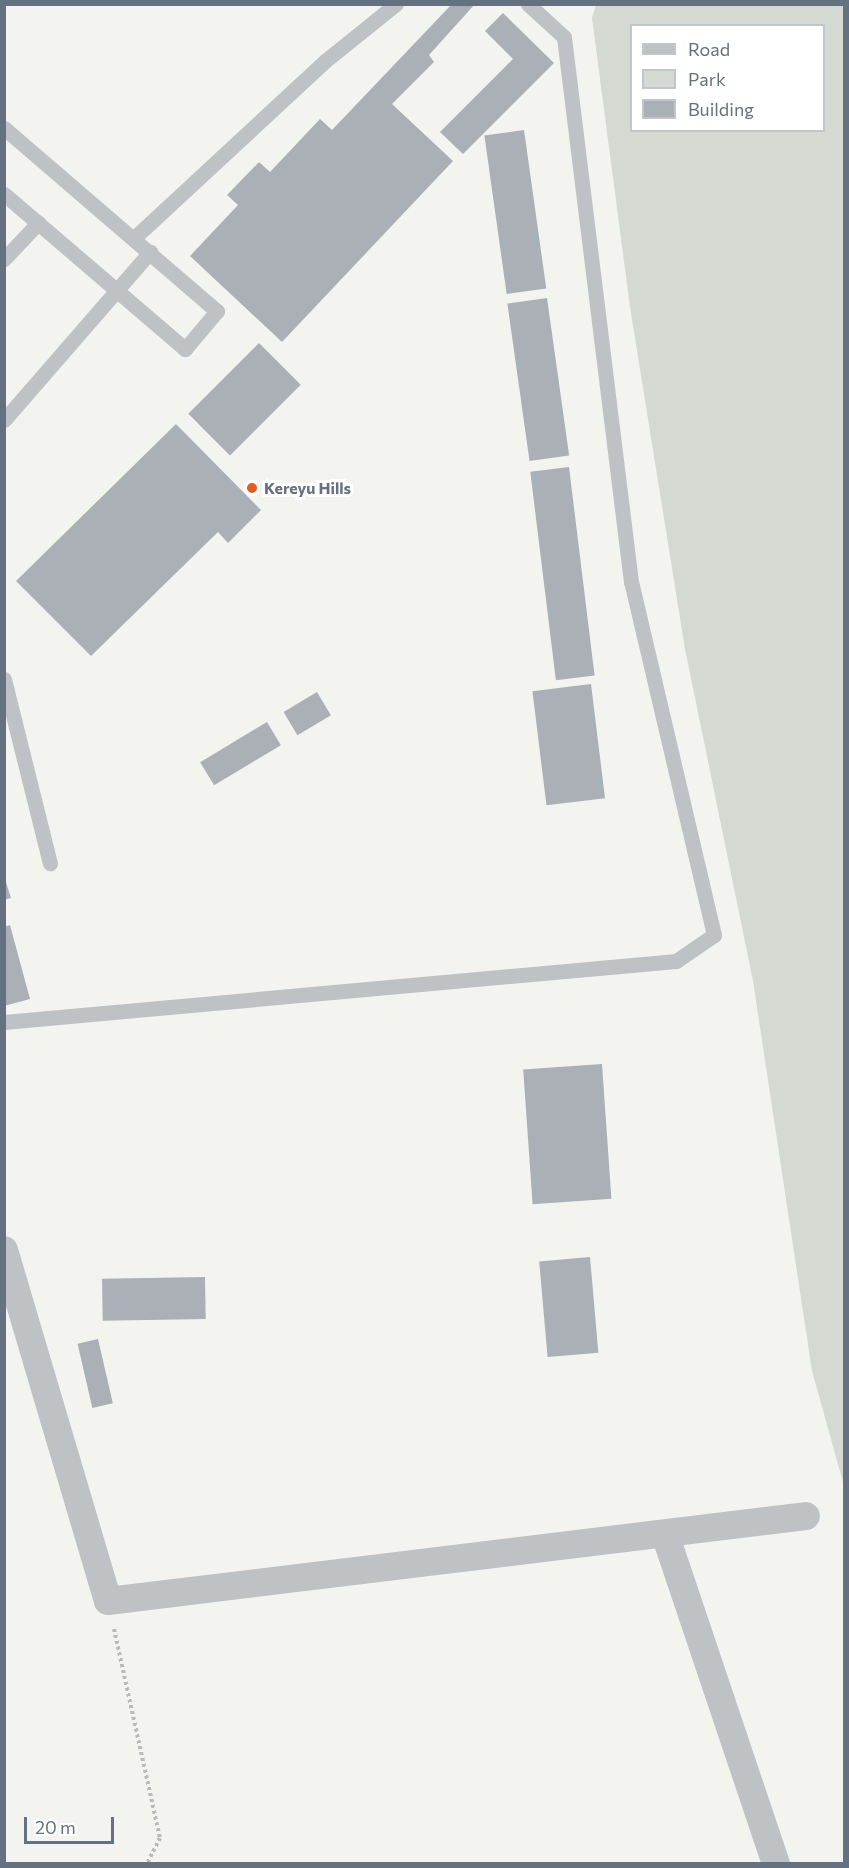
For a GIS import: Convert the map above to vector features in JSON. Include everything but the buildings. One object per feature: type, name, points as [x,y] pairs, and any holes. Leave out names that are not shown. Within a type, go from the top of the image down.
[{"type":"street","points":[[4,1250],[108,1601],[666,1537],[806,1516]]},
{"type":"street","points":[[666,1537],[776,1863]]},
{"type":"lane","points":[[134,238],[325,61],[396,4]]},
{"type":"lane","points":[[4,1022],[676,961],[714,935],[631,582],[564,37],[528,4]]},
{"type":"lane","points":[[4,129],[217,311],[185,349],[4,194]]},
{"type":"lane","points":[[4,259],[38,223]]},
{"type":"lane","points":[[4,420],[150,252]]},
{"type":"lane","points":[[4,680],[50,862]]},
{"type":"path","points":[[108,1601],[160,1838],[147,1863]]},
{"type":"green space","points":[[596,5],[844,5],[844,1486],[812,1371],[753,981],[685,649],[630,307],[592,18]]},
{"type":"place","name":"Kereyu Hills","points":[[252,488]]}]
